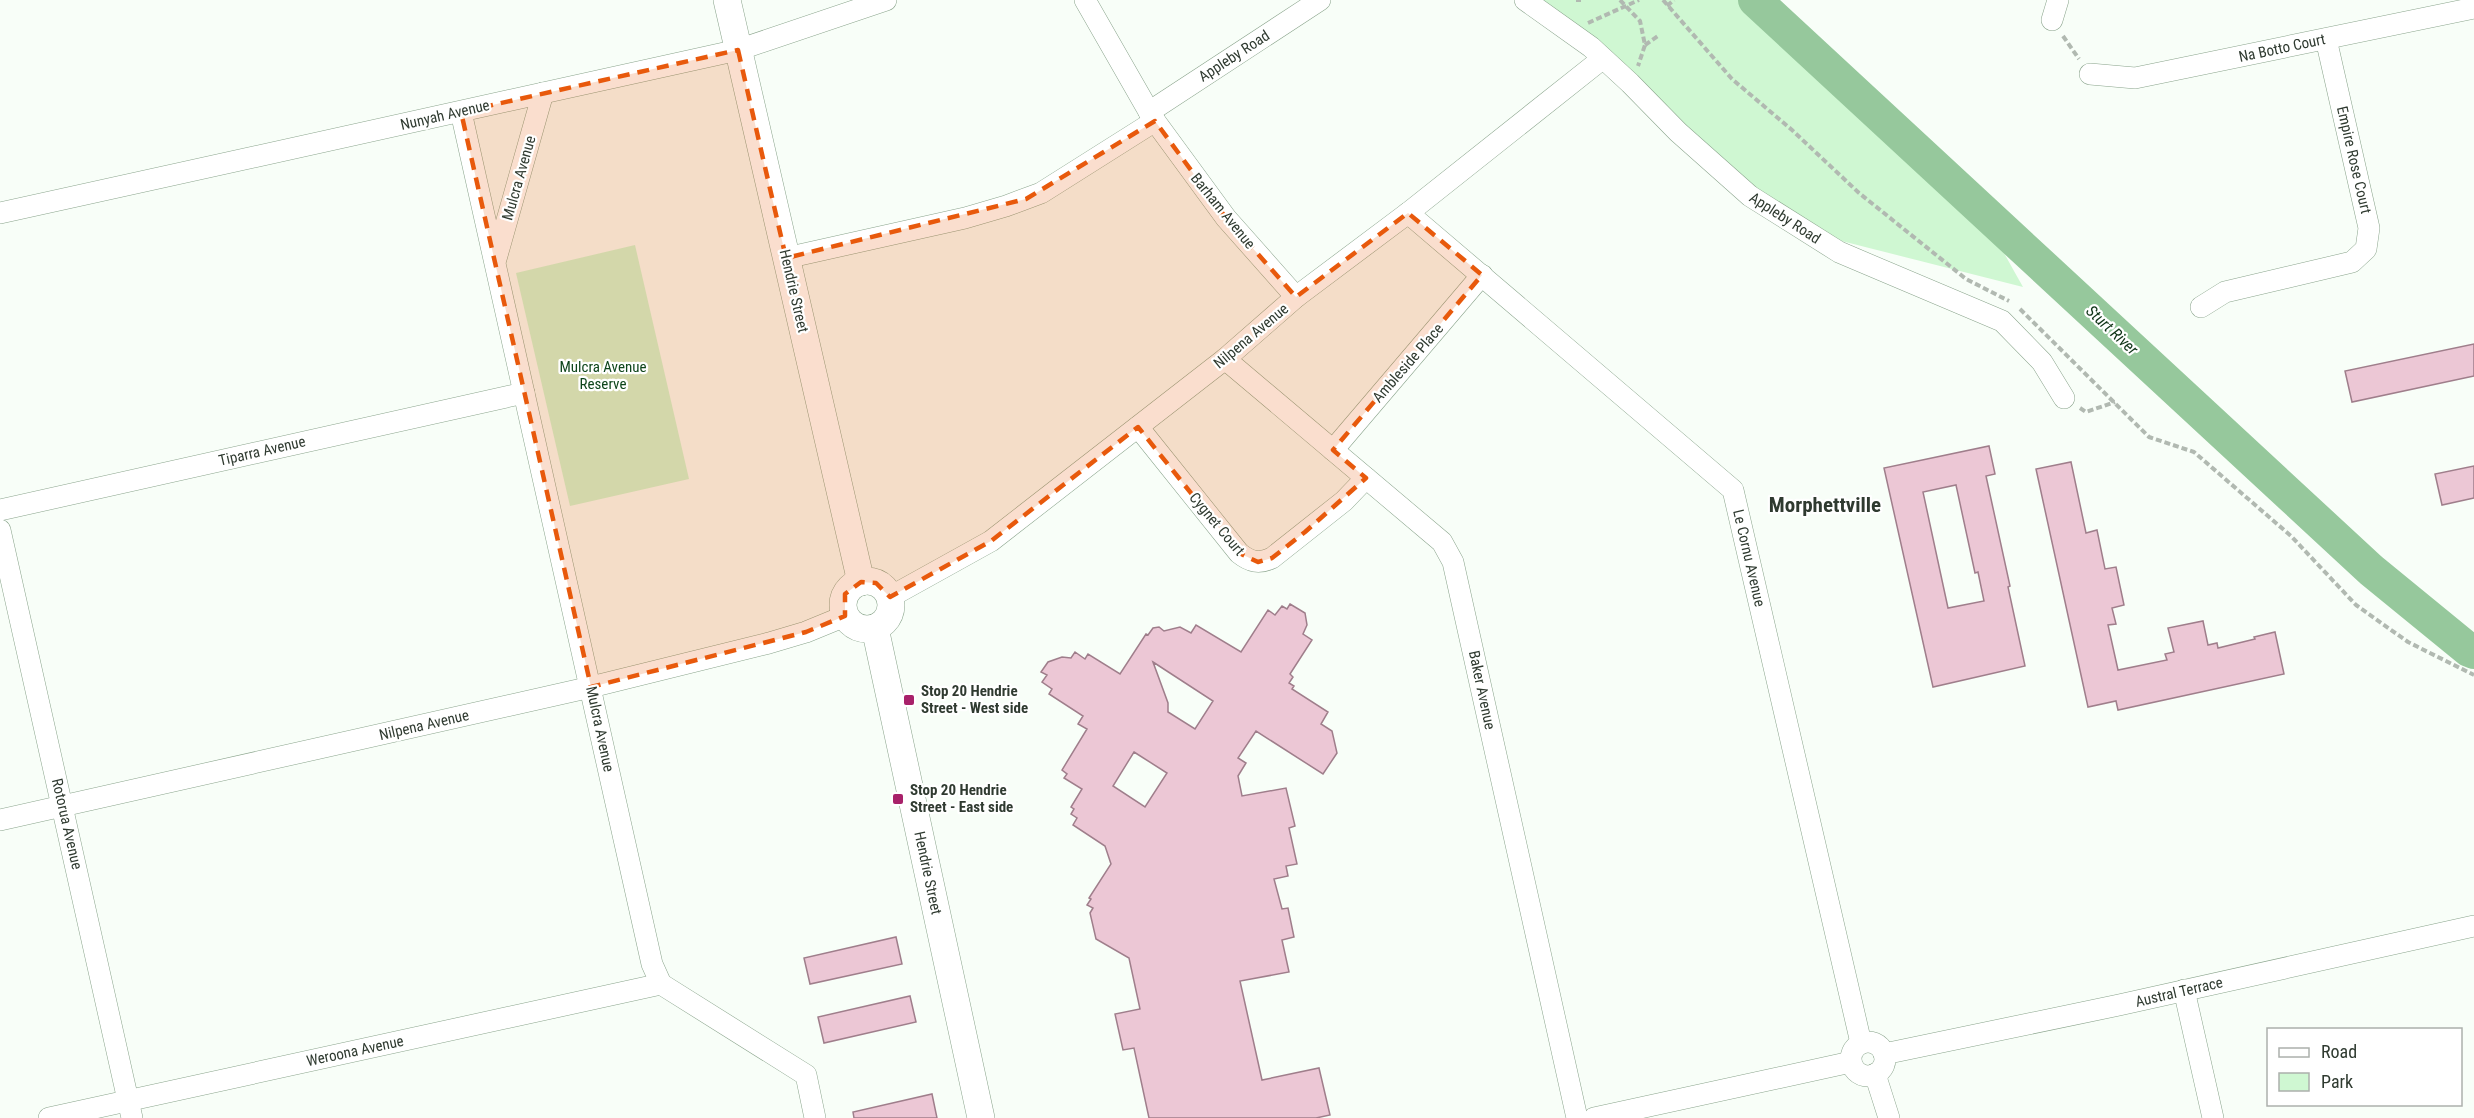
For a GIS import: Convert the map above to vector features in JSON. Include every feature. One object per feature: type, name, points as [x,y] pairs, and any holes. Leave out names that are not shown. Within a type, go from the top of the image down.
[{"type":"street","name":"Hendrie Street","points":[[727,0],[861,582]]},
{"type":"street","name":"Nunyah Avenue","points":[[0,213],[738,50],[886,0]]},
{"type":"street","name":"Barham Avenue","points":[[1085,0],[1152,117],[1226,218],[1296,297]]},
{"type":"street","name":"Appleby Road","points":[[1152,117],[1320,0]]},
{"type":"street","name":"Appleby Road","points":[[1525,0],[1591,47],[1678,132],[1750,196],[1839,252],[2002,321],[2042,362],[2064,398]]},
{"type":"street","points":[[2052,20],[2058,0]]},
{"type":"street","name":"Na Botto Court","points":[[2090,74],[2134,78],[2474,8]]},
{"type":"street","name":"Empire Rose Court","points":[[2201,307],[2225,292],[2352,262],[2366,249],[2369,228],[2326,39]]},
{"type":"street","name":"Nilpena Avenue","points":[[890,597],[991,541],[1225,359],[1296,297],[1408,213],[1602,59]]},
{"type":"street","name":"Mulcra Avenue","points":[[495,262],[543,93]]},
{"type":"street","name":"Mulcra Avenue","points":[[461,112],[651,964],[661,984]]},
{"type":"street","points":[[786,258],[965,218],[1041,193],[1152,117]]},
{"type":"street","name":"Le Cornu Avenue","points":[[1408,213],[1733,489],[1856,1052]]},
{"type":"street","name":"Ambleside Place","points":[[1333,450],[1482,275]]},
{"type":"street","name":"Baker Avenue","points":[[1225,359],[1442,542],[1454,562],[1576,1118]]},
{"type":"street","name":"Tiparra Avenue","points":[[0,510],[524,393]]},
{"type":"street","name":"Cygnet Court","points":[[1138,427],[1239,553],[1251,561],[1258,562],[1272,558],[1344,501],[1366,478]]},
{"type":"street","name":"Rotorua Avenue","points":[[0,530],[130,1109]]},
{"type":"street","points":[[861,582],[876,583],[883,587],[890,597],[891,610],[888,618],[874,628],[858,628],[845,616],[843,608],[845,594],[850,587],[861,582]]},
{"type":"street","name":"Nilpena Avenue","points":[[0,820],[591,687],[769,644],[845,616]]},
{"type":"street","name":"Hendrie Street","points":[[874,628],[981,1118]]},
{"type":"street","name":"Austral Terrace","points":[[1884,1054],[2474,926]]},
{"type":"street","points":[[661,984],[806,1075],[815,1118]]},
{"type":"street","name":"Weroona Avenue","points":[[49,1118],[130,1109],[661,984]]},
{"type":"street","points":[[2184,990],[2213,1118]]},
{"type":"street","points":[[1603,1117],[1856,1052],[1875,1043],[1884,1054],[1883,1066],[1875,1074],[1862,1075],[1854,1070],[1856,1052]]},
{"type":"street","points":[[1875,1074],[1889,1118]]},
{"type":"path","points":[[1620,0],[1633,11],[1640,21],[1645,45],[1630,83]]},
{"type":"path","points":[[1568,31],[1639,0]]},
{"type":"path","points":[[1663,0],[1732,79],[1792,130],[1859,193],[1966,279],[2010,302]]},
{"type":"path","points":[[1667,6],[1674,0]]},
{"type":"path","points":[[2052,20],[2090,74]]},
{"type":"path","points":[[1645,45],[1658,36]]},
{"type":"path","points":[[2019,308],[2149,437],[2194,452],[2291,536],[2356,605],[2408,642],[2474,675]]},
{"type":"path","points":[[2064,398],[2086,412],[2115,402]]},
{"type":"highlighted area","points":[[738,50],[786,258],[1026,199],[1155,121],[1226,218],[1296,297],[1408,213],[1482,275],[1333,450],[1366,478],[1272,558],[1258,562],[1239,553],[1138,427],[991,541],[890,597],[876,583],[861,582],[845,594],[845,616],[806,632],[591,687],[461,112]]},
{"type":"green space","points":[[1528,0],[1755,0],[1977,205],[2023,287],[1806,232]]},
{"type":"green space","name":"Mulcra Avenue Reserve","points":[[635,245],[689,479],[570,506],[516,273]]},
{"type":"building","points":[[2474,344],[2474,376],[2352,402],[2345,371]]},
{"type":"building","points":[[1989,446],[1995,474],[1986,476],[2025,666],[1933,687],[1884,468]],"holes":[[[1956,485],[1975,573],[1978,572],[1984,601],[1948,608],[1923,492]]]},
{"type":"building","points":[[2071,462],[2086,533],[2097,530],[2105,569],[2116,567],[2124,605],[2112,608],[2116,624],[2108,625],[2118,670],[2167,660],[2165,654],[2174,652],[2168,628],[2203,621],[2208,645],[2217,643],[2218,648],[2275,632],[2284,674],[2118,710],[2116,701],[2088,707],[2036,469]]},
{"type":"building","points":[[2474,466],[2474,498],[2442,505],[2435,474]]},
{"type":"building","points":[[1290,604],[1305,613],[1307,625],[1303,634],[1312,640],[1290,674],[1293,677],[1289,683],[1294,686],[1292,689],[1328,712],[1321,724],[1332,731],[1337,753],[1323,774],[1256,731],[1238,758],[1246,763],[1238,776],[1242,796],[1286,788],[1295,826],[1289,828],[1297,864],[1286,866],[1288,876],[1274,879],[1282,909],[1288,908],[1294,937],[1282,940],[1289,972],[1240,981],[1262,1080],[1319,1068],[1330,1115],[1316,1118],[1149,1118],[1134,1048],[1123,1050],[1115,1014],[1140,1009],[1129,958],[1096,939],[1090,913],[1093,908],[1087,905],[1091,899],[1089,898],[1111,864],[1105,846],[1073,825],[1077,818],[1071,814],[1074,809],[1071,807],[1082,789],[1064,778],[1067,774],[1062,770],[1087,729],[1078,724],[1083,716],[1049,694],[1052,689],[1042,682],[1047,675],[1041,672],[1048,662],[1062,657],[1071,658],[1075,652],[1085,659],[1088,654],[1120,674],[1146,634],[1148,635],[1153,628],[1159,627],[1164,631],[1180,627],[1191,633],[1196,625],[1241,652],[1268,610],[1275,615],[1282,606],[1287,609]],"holes":[[[1153,662],[1213,701],[1195,729],[1168,712],[1168,703]],[[1134,752],[1167,773],[1145,807],[1113,786]]]},
{"type":"building","points":[[896,937],[902,964],[810,984],[804,958]]},
{"type":"building","points":[[910,996],[916,1022],[824,1043],[818,1017]]},
{"type":"building","points":[[932,1094],[937,1118],[854,1118],[853,1112]]},
{"type":"waterway","name":"Sturt River","points":[[1755,0],[2371,570],[2474,652]]},
{"type":"place","name":"Stop 20 Hendrie Street - West side","points":[[909,700]]},
{"type":"place","name":"Stop 20 Hendrie Street - East side","points":[[898,799]]},
{"type":"district","name":"Morphettville","points":[[1825,505]]}]
